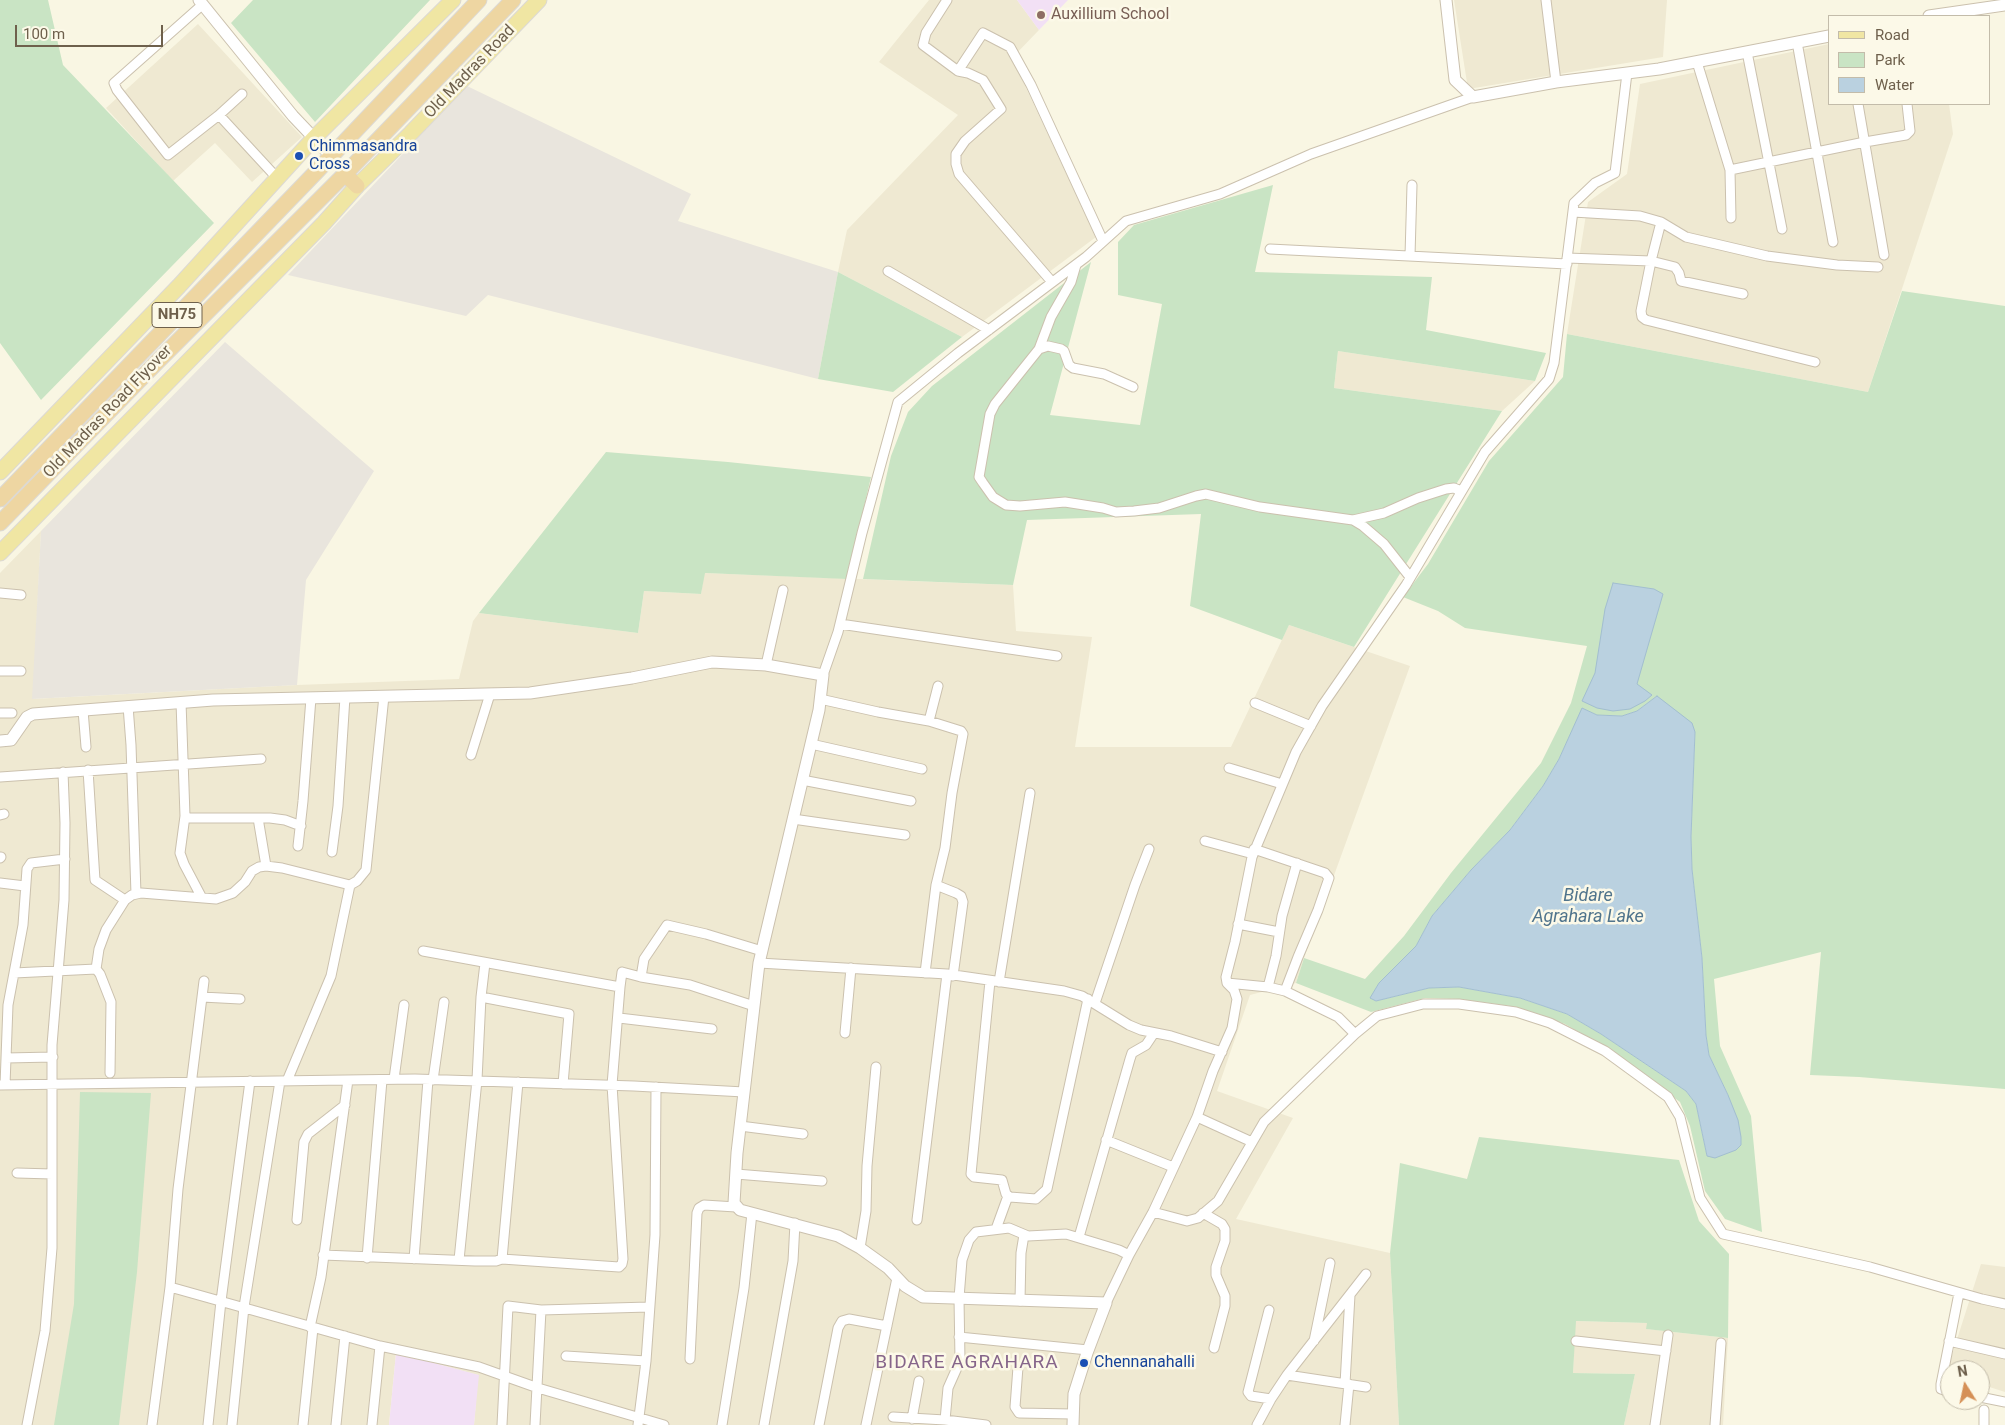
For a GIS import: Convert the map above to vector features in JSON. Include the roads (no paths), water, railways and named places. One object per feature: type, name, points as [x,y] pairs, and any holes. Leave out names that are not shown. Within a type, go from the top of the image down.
[{"type":"highway","name":"NH75","points":[[331,156],[479,0]]},
{"type":"highway","name":"Old Madras Road","points":[[345,174],[514,0]]},
{"type":"highway","name":"Old Madras Road Flyover","points":[[0,499],[331,156]]},
{"type":"highway","name":"Old Madras Road Flyover","points":[[0,523],[157,362],[345,174]]},
{"type":"highway","points":[[345,174],[357,186]]},
{"type":"main road","points":[[0,472],[179,286],[314,138],[453,0]]},
{"type":"main road","name":"Old Madras Road","points":[[0,552],[540,0]]},
{"type":"street","points":[[947,0],[926,33],[923,45],[958,71],[968,73],[983,80],[1001,110],[965,141],[956,154],[959,174],[1052,282]]},
{"type":"street","points":[[1446,0],[1455,80],[1473,97]]},
{"type":"street","points":[[1546,0],[1556,82]]},
{"type":"street","points":[[242,94],[219,115],[168,155],[117,90],[114,83],[200,2],[292,116],[331,156]]},
{"type":"street","points":[[1937,15],[2005,6]]},
{"type":"street","points":[[958,71],[983,32],[1010,48],[1031,84],[1103,242]]},
{"type":"street","points":[[736,1206],[734,1203],[740,1126],[759,963],[811,744],[823,675],[840,624],[864,524],[898,402],[921,382],[1076,265],[1126,222],[1220,194],[1311,154],[1473,97],[1556,82],[1697,62],[1828,36]]},
{"type":"street","points":[[1798,42],[1833,242]]},
{"type":"street","points":[[1747,52],[1782,230]]},
{"type":"street","points":[[1697,62],[1730,170],[1731,218]]},
{"type":"street","points":[[1018,1367],[1015,1407],[1019,1413],[1073,1419],[1074,1394],[1106,1303],[1174,1167],[1232,1028],[1237,1006],[1236,995],[1227,983],[1226,972],[1254,852],[1296,752],[1322,706],[1410,577],[1485,452],[1549,380],[1554,364],[1574,203],[1594,183],[1615,174],[1627,73]]},
{"type":"street","points":[[1858,105],[1884,255]]},
{"type":"street","points":[[1730,170],[1816,151],[1906,135],[1910,131],[1907,105]]},
{"type":"street","points":[[219,115],[278,179]]},
{"type":"street","points":[[1410,256],[1412,186]]},
{"type":"street","points":[[1573,212],[1640,216],[1662,222],[1686,237],[1766,256],[1837,265],[1878,267]]},
{"type":"street","points":[[1662,222],[1651,261],[1641,311],[1642,317],[1646,320],[1815,362]]},
{"type":"street","points":[[1270,249],[1567,261],[1651,261],[1675,267],[1681,280],[1743,294]]},
{"type":"street","points":[[1076,265],[1071,282],[1051,317],[1039,349],[995,404],[990,414],[980,477],[993,497],[1006,505],[1020,506],[1064,502],[1116,512],[1159,508],[1206,494],[1260,507],[1353,520],[1384,513],[1418,498],[1446,489],[1454,488],[1461,490]]},
{"type":"street","points":[[888,271],[989,330]]},
{"type":"street","points":[[1039,349],[1048,346],[1061,349],[1073,368],[1104,374],[1133,387]]},
{"type":"street","points":[[1353,520],[1384,544],[1410,577]]},
{"type":"street","points":[[766,665],[782,590]]},
{"type":"street","points":[[0,593],[22,595]]},
{"type":"street","points":[[840,624],[1057,656]]},
{"type":"street","points":[[0,741],[11,740],[30,714],[128,706],[181,702],[556,691],[712,662],[766,665],[823,675]]},
{"type":"street","points":[[0,671],[21,671]]},
{"type":"street","points":[[929,721],[938,686]]},
{"type":"street","points":[[471,755],[490,694]]},
{"type":"street","points":[[232,1425],[244,1308],[283,1081],[331,976],[350,885],[366,870],[384,696]]},
{"type":"street","points":[[332,852],[338,806],[345,697]]},
{"type":"street","points":[[298,846],[311,698]]},
{"type":"street","points":[[820,699],[929,721],[962,731],[964,738],[936,885],[925,973]]},
{"type":"street","points":[[181,702],[185,816],[180,853],[202,898]]},
{"type":"street","points":[[1255,703],[1311,726]]},
{"type":"street","points":[[128,706],[136,894]]},
{"type":"street","points":[[83,710],[86,748]]},
{"type":"street","points":[[0,713],[12,713]]},
{"type":"street","points":[[811,744],[922,769]]},
{"type":"street","points":[[0,777],[261,759]]},
{"type":"street","points":[[1230,768],[1282,784]]},
{"type":"street","points":[[88,770],[95,880],[125,900]]},
{"type":"street","points":[[27,1425],[45,1331],[52,1248],[53,1057],[65,859],[63,772]]},
{"type":"street","points":[[802,780],[911,801]]},
{"type":"street","points":[[996,1229],[1008,1196],[1002,1180],[974,1177],[971,1174],[994,981],[1030,793]]},
{"type":"street","points":[[185,816],[188,818],[285,820],[301,826]]},
{"type":"street","points":[[258,818],[266,866]]},
{"type":"street","points":[[793,819],[905,835]]},
{"type":"street","points":[[1205,841],[1297,863],[1325,873],[1328,878],[1318,910],[1285,991]]},
{"type":"street","points":[[1008,1196],[1029,1200],[1036,1199],[1047,1190],[1091,1001],[1149,849]]},
{"type":"street","points":[[65,859],[31,864],[27,869],[23,925],[8,1006],[3,1085],[394,1079],[612,1085],[744,1092]]},
{"type":"street","points":[[1268,987],[1276,956],[1279,932],[1297,863]]},
{"type":"street","points":[[110,1074],[111,1002],[106,983],[96,969],[99,950],[106,930],[125,900],[136,894],[216,899],[233,893],[252,872],[259,867],[266,866],[282,868],[350,885]]},
{"type":"street","points":[[0,883],[25,886]]},
{"type":"street","points":[[917,1220],[950,975],[963,902],[961,896],[936,885]]},
{"type":"street","points":[[1238,924],[1279,932]]},
{"type":"street","points":[[640,977],[644,959],[667,925],[706,934],[762,951]]},
{"type":"street","points":[[423,951],[620,987]]},
{"type":"street","points":[[459,1260],[477,1080],[481,997],[485,963]]},
{"type":"street","points":[[759,963],[950,975],[1064,991],[1091,1001],[1129,1025],[1222,1052]]},
{"type":"street","points":[[845,1033],[851,968]]},
{"type":"street","points":[[14,973],[96,969]]},
{"type":"street","points":[[323,1255],[496,1261],[502,1259],[619,1268],[622,1264],[623,1249],[612,1085],[622,972],[640,977],[690,985],[754,1006]]},
{"type":"street","points":[[152,1425],[170,1288],[178,1189],[204,981]]},
{"type":"street","points":[[1227,983],[1268,987],[1285,991],[1338,1017],[1355,1034]]},
{"type":"street","points":[[202,997],[240,999]]},
{"type":"street","points":[[481,997],[569,1014],[563,1084]]},
{"type":"street","points":[[414,1259],[430,1080],[444,1002]]},
{"type":"street","points":[[1153,1212],[1187,1221],[1198,1218],[1218,1201],[1264,1122],[1276,1108],[1355,1034],[1377,1016],[1423,1004],[1459,1004],[1516,1012],[1550,1023],[1605,1051],[1668,1097],[1680,1117],[1700,1198],[1723,1234],[1870,1267],[1959,1293],[2005,1304]]},
{"type":"street","points":[[394,1079],[404,1005]]},
{"type":"street","points":[[619,1018],[712,1029]]},
{"type":"street","points":[[1079,1237],[1132,1053],[1146,1045],[1154,1033]]},
{"type":"street","points":[[6,1058],[53,1057]]},
{"type":"street","points":[[860,1248],[866,1210],[867,1166],[876,1067]]},
{"type":"street","points":[[303,1425],[312,1327],[318,1297],[348,1080]]},
{"type":"street","points":[[367,1258],[382,1080]]},
{"type":"street","points":[[208,1425],[221,1301],[250,1081]]},
{"type":"street","points":[[502,1259],[518,1082]]},
{"type":"street","points":[[638,1421],[646,1361],[655,1235],[656,1087]]},
{"type":"street","points":[[297,1220],[304,1142],[308,1134],[345,1105]]},
{"type":"street","points":[[1196,1117],[1252,1142]]},
{"type":"street","points":[[740,1126],[803,1134]]},
{"type":"street","points":[[1106,1140],[1174,1167]]},
{"type":"street","points":[[17,1173],[52,1174]]},
{"type":"street","points":[[736,1174],[822,1181]]},
{"type":"street","points":[[690,1359],[697,1213],[699,1208],[704,1205],[736,1206],[752,1213],[838,1236],[860,1248],[888,1268],[905,1286],[923,1297],[1106,1303]]},
{"type":"street","points":[[722,1425],[744,1288],[752,1213]]},
{"type":"street","points":[[1203,1213],[1222,1224],[1225,1229],[1225,1240],[1216,1267],[1216,1275],[1225,1296],[1225,1306],[1214,1348]]},
{"type":"street","points":[[764,1425],[793,1261],[795,1223]]},
{"type":"street","points":[[945,1420],[948,1388],[960,1361],[959,1298],[962,1260],[970,1240],[976,1232],[1008,1228],[1024,1235],[1038,1237],[1066,1234],[1129,1255]]},
{"type":"street","points":[[1020,1301],[1021,1253],[1024,1235]]},
{"type":"street","points":[[1313,1344],[1330,1263]]},
{"type":"street","points":[[1257,1425],[1271,1399],[1288,1375],[1366,1274]]},
{"type":"street","points":[[866,1425],[898,1278]]},
{"type":"street","points":[[170,1288],[380,1346],[451,1360],[505,1375],[638,1421],[664,1425]]},
{"type":"street","points":[[1945,1360],[1959,1293]]},
{"type":"street","points":[[1345,1425],[1350,1295]]},
{"type":"street","points":[[502,1425],[508,1306],[541,1310],[649,1307]]},
{"type":"street","points":[[535,1425],[541,1310]]},
{"type":"street","points":[[1269,1310],[1248,1392],[1251,1396],[1271,1399]]},
{"type":"street","points":[[819,1425],[838,1328],[842,1321],[849,1319],[887,1326]]},
{"type":"street","points":[[1655,1425],[1668,1334]]},
{"type":"street","points":[[336,1425],[345,1336]]},
{"type":"street","points":[[959,1337],[1088,1350]]},
{"type":"street","points":[[1576,1341],[1666,1351]]},
{"type":"street","points":[[1949,1341],[2005,1354]]},
{"type":"street","points":[[1715,1425],[1721,1343]]},
{"type":"street","points":[[372,1425],[380,1346]]},
{"type":"street","points":[[566,1356],[646,1361]]},
{"type":"street","points":[[1288,1375],[1366,1387]]},
{"type":"street","points":[[912,1419],[919,1381]]},
{"type":"street","points":[[1990,1399],[2005,1402]]},
{"type":"street","points":[[1984,1410],[1984,1425]]},
{"type":"street","points":[[893,1417],[986,1425]]},
{"type":"water","points":[[1613,583],[1654,589],[1663,594],[1637,684],[1652,695],[1630,709],[1613,711],[1597,708],[1582,701],[1595,673],[1605,609]]},
{"type":"water","name":"Bidare Agrahara Lake","points":[[1657,696],[1692,723],[1695,732],[1691,837],[1692,869],[1702,958],[1706,1035],[1709,1055],[1738,1120],[1741,1137],[1741,1145],[1736,1150],[1715,1158],[1707,1156],[1696,1104],[1686,1091],[1601,1034],[1567,1014],[1520,998],[1459,987],[1429,988],[1376,1001],[1370,998],[1379,983],[1416,946],[1432,916],[1471,870],[1510,830],[1543,786],[1559,759],[1582,708],[1597,715],[1622,716],[1637,711]]},
{"type":"place","name":"Auxillium School","points":[[1041,15]]},
{"type":"place","name":"Chimmasandra Cross","points":[[299,156]]},
{"type":"place","name":"Chennanahalli","points":[[1084,1363]]},
{"type":"district","name":"BIDARE AGRAHARA","points":[[967,1363]]}]
